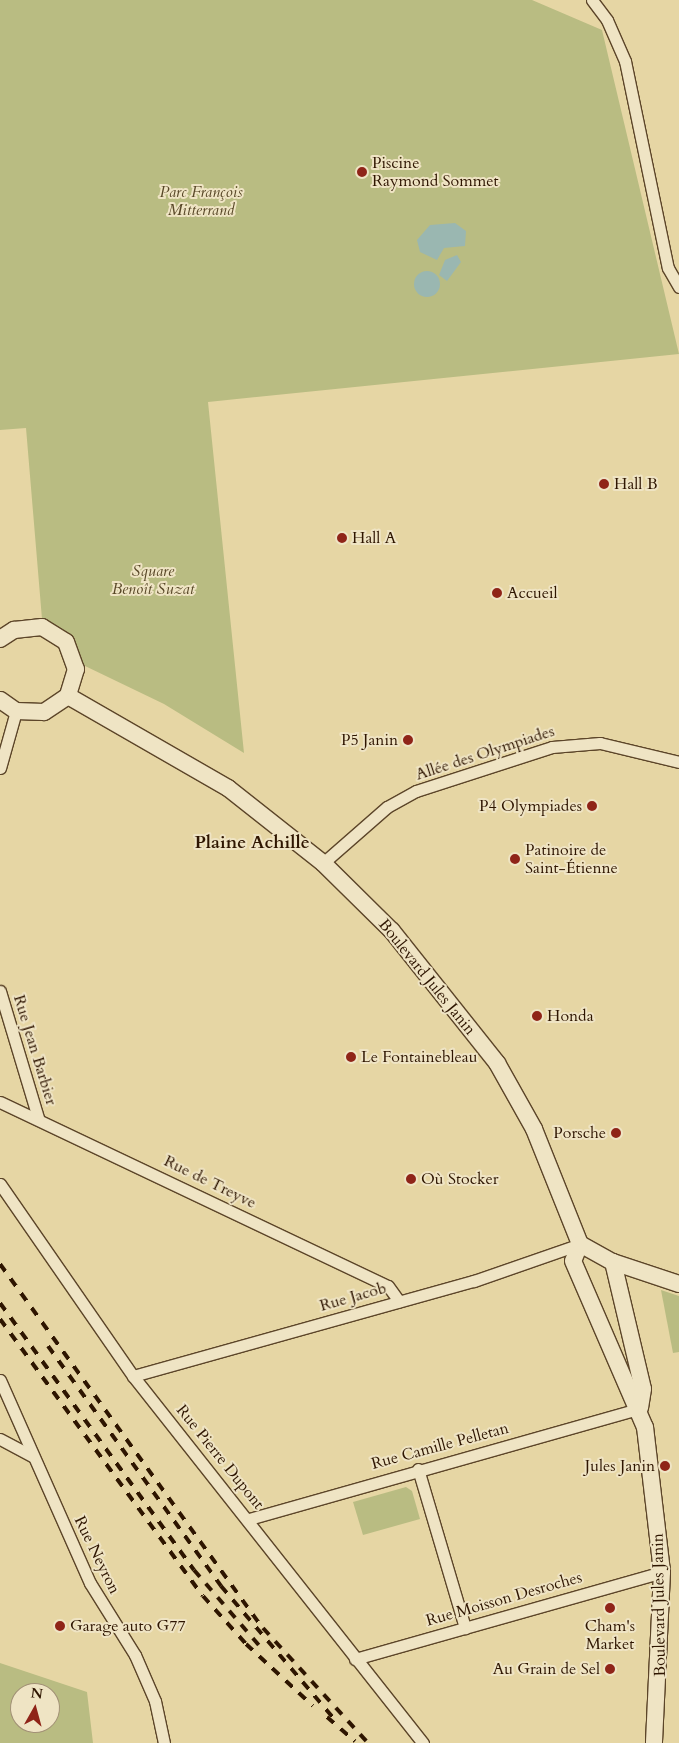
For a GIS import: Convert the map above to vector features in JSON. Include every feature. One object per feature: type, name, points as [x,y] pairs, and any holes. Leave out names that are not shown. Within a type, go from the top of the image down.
[{"type":"main road","points":[[0,639],[28,626],[55,633],[73,655],[76,669],[68,696],[44,712],[16,711],[0,700]]},
{"type":"main road","name":"Boulevard Jules Janin","points":[[68,696],[228,788],[323,863],[392,931],[497,1063],[538,1135],[580,1244],[573,1261],[640,1408],[662,1572],[654,1743]]},
{"type":"main road","points":[[580,1244],[613,1262],[679,1284]]},
{"type":"main road","name":"Boulevard Jules Janin","points":[[613,1262],[643,1390],[640,1408]]},
{"type":"street","points":[[592,0],[607,20],[625,61],[668,268],[679,287]]},
{"type":"street","points":[[0,768],[16,711]]},
{"type":"street","name":"Allée des Olympiades","points":[[323,863],[387,808],[416,791],[552,747],[600,743],[679,762]]},
{"type":"street","name":"Rue Jean Barbier","points":[[0,991],[38,1118]]},
{"type":"street","name":"Rue de Treyve","points":[[0,1102],[38,1118],[388,1286],[399,1300]]},
{"type":"street","name":"Rue Pierre Dupont","points":[[0,1184],[133,1376],[249,1518],[355,1659],[424,1743]]},
{"type":"street","name":"Rue Jacob","points":[[133,1376],[399,1300],[474,1281],[580,1244]]},
{"type":"street","name":"Rue Neyron","points":[[0,1380],[32,1456],[90,1583],[135,1655],[155,1702],[164,1743]]},
{"type":"street","name":"Rue Camille Pelletan","points":[[249,1518],[640,1408]]},
{"type":"street","points":[[0,1439],[32,1456]]},
{"type":"street","points":[[418,1469],[465,1628]]},
{"type":"street","name":"Rue Moisson Desroches","points":[[355,1659],[662,1572]]},
{"type":"green space","name":"Parc François Mitterrand","points":[[0,0],[532,0],[602,30],[679,354],[208,402],[244,753],[164,704],[83,665],[65,633],[42,619],[26,428],[0,430]]},
{"type":"green space","points":[[661,1290],[679,1296],[679,1352],[673,1353]]},
{"type":"green space","points":[[406,1487],[412,1491],[420,1519],[363,1535],[353,1502]]},
{"type":"green space","points":[[0,1663],[60,1683],[87,1692],[93,1743],[0,1743]]},
{"type":"water","points":[[455,223],[466,231],[465,246],[444,248],[437,260],[420,252],[417,240],[430,225]]},
{"type":"water","points":[[457,255],[461,262],[447,281],[439,275],[445,260]]},
{"type":"water","points":[[427,271],[436,275],[440,284],[436,293],[427,297],[418,293],[414,284],[418,275]]},
{"type":"railway","points":[[0,1264],[263,1628],[368,1743]]},
{"type":"railway","points":[[0,1303],[194,1570],[264,1651]]},
{"type":"railway","points":[[0,1319],[203,1596],[246,1644],[313,1706]]},
{"type":"railway","points":[[48,1346],[221,1586],[334,1719]]},
{"type":"railway","points":[[327,1717],[355,1741]]},
{"type":"place","name":"Piscine Raymond Sommet","points":[[362,172]]},
{"type":"place","name":"Hall B","points":[[604,484]]},
{"type":"place","name":"Hall A","points":[[342,538]]},
{"type":"place","name":"Accueil","points":[[497,593]]},
{"type":"place","name":"P5 Janin","points":[[408,740]]},
{"type":"place","name":"P4 Olympiades","points":[[592,806]]},
{"type":"place","name":"Patinoire de Saint-Étienne","points":[[515,859]]},
{"type":"place","name":"Honda","points":[[537,1016]]},
{"type":"place","name":"Le Fontainebleau","points":[[351,1057]]},
{"type":"place","name":"Porsche","points":[[616,1133]]},
{"type":"place","name":"Où Stocker","points":[[411,1179]]},
{"type":"place","name":"Jules Janin","points":[[665,1466]]},
{"type":"place","name":"Cham's Market","points":[[610,1608]]},
{"type":"place","name":"Garage auto G77","points":[[60,1626]]},
{"type":"place","name":"Au Grain de Sel","points":[[610,1669]]},
{"type":"district","name":"Plaine Achille","points":[[252,843]]},
{"type":"park label","name":"Square Benoît Suzat","points":[[153,580]]}]
